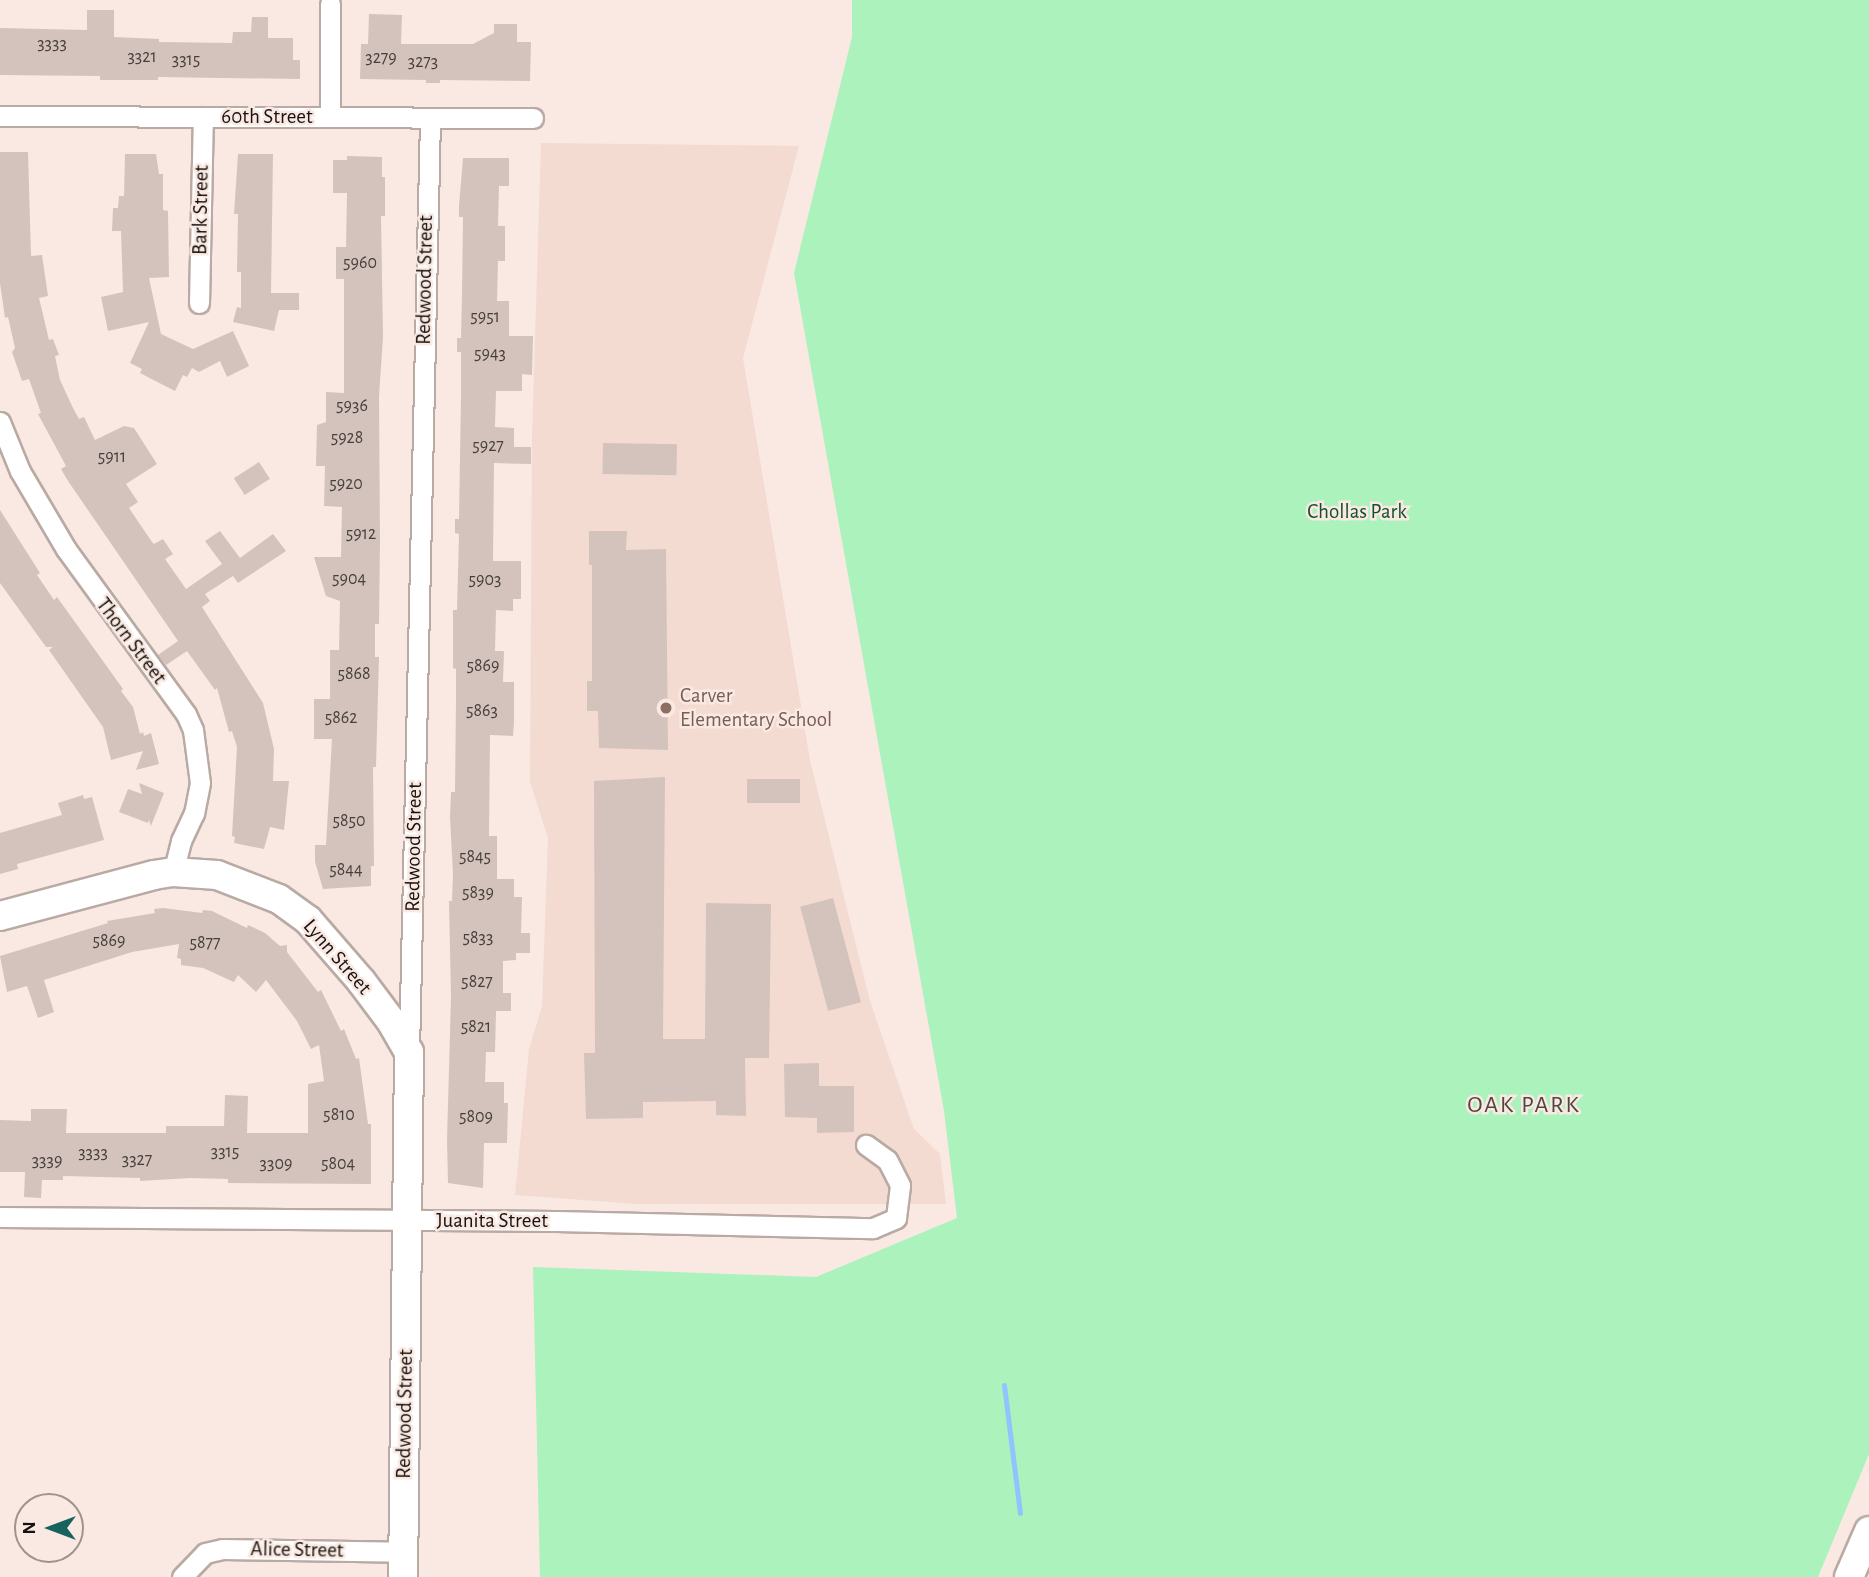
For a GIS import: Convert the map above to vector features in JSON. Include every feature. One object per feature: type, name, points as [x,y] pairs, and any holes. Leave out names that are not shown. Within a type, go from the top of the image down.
[{"type":"street","points":[[330,4],[330,117]]},
{"type":"street","name":"60th Street","points":[[0,116],[533,118]]},
{"type":"street","name":"Bark Street","points":[[199,303],[203,117]]},
{"type":"street","name":"Redwood Street","points":[[403,1565],[409,1052],[430,118]]},
{"type":"street","name":"Thorn Street","points":[[0,422],[20,471],[66,549],[186,714],[193,730],[200,765],[199,790],[173,872]]},
{"type":"street","name":"Lynn Street","points":[[0,916],[173,872],[217,875],[279,899],[308,920],[361,981],[409,1052]]},
{"type":"street","name":"Juanita Street","points":[[0,1217],[556,1221],[873,1228],[896,1217],[900,1185],[887,1160],[866,1145]]},
{"type":"street","points":[[1849,1577],[1869,1531]]},
{"type":"street","name":"Alice Street","points":[[182,1577],[194,1561],[205,1553],[222,1549],[403,1565]]},
{"type":"shaded area","name":"Carver Elementary School","points":[[541,143],[799,146],[743,358],[810,760],[870,1001],[914,1129],[940,1154],[946,1204],[637,1204],[515,1195],[529,1049],[542,1006],[548,838],[530,782],[532,437]]},
{"type":"green space","name":"Chollas Park","points":[[852,0],[1869,0],[1869,1454],[1818,1577],[540,1577],[533,1267],[816,1277],[957,1218],[944,1111],[794,273],[852,37]]},
{"type":"building","points":[[87,10],[114,10],[114,37],[159,39],[159,42],[232,43],[233,32],[251,32],[252,17],[268,17],[268,38],[293,38],[293,60],[300,60],[300,79],[158,77],[158,80],[100,80],[100,76],[0,75],[0,28],[87,30]]},
{"type":"building","points":[[369,14],[402,15],[401,44],[473,44],[494,33],[494,24],[517,24],[517,42],[531,42],[530,81],[440,80],[440,83],[426,83],[426,80],[360,79],[361,44],[368,44]]},
{"type":"building","points":[[0,152],[28,152],[31,256],[42,255],[48,296],[39,298],[49,340],[53,339],[59,355],[55,356],[60,380],[73,408],[79,419],[84,417],[95,440],[124,426],[134,428],[157,464],[126,484],[138,502],[129,508],[152,542],[154,544],[163,539],[173,554],[165,559],[186,589],[222,564],[205,541],[220,531],[240,558],[273,534],[286,551],[238,583],[233,576],[205,594],[210,601],[202,607],[263,703],[274,749],[273,781],[289,781],[284,830],[270,827],[264,849],[234,843],[235,837],[232,836],[237,747],[232,731],[229,732],[217,688],[215,690],[187,651],[166,665],[158,655],[178,641],[68,481],[61,469],[66,466],[38,414],[41,413],[29,379],[22,381],[12,352],[15,348],[8,317],[5,318],[0,283]]},
{"type":"building","points":[[125,154],[156,154],[159,174],[163,174],[163,210],[168,211],[169,277],[149,278],[161,334],[193,349],[233,331],[249,366],[227,377],[220,361],[199,372],[192,368],[187,377],[183,375],[175,391],[140,373],[142,369],[130,363],[149,322],[108,331],[101,297],[123,292],[121,231],[112,231],[113,208],[118,208],[119,196],[124,196]]},
{"type":"building","points":[[238,154],[273,154],[271,293],[299,293],[299,310],[279,310],[274,331],[233,322],[237,307],[241,308],[241,272],[237,272],[238,214],[234,214]]},
{"type":"building","points":[[347,156],[382,157],[382,177],[385,177],[385,216],[381,216],[383,337],[379,396],[379,624],[375,624],[375,657],[379,657],[376,767],[373,767],[374,866],[371,866],[371,886],[323,889],[315,862],[315,845],[326,845],[332,739],[314,739],[314,699],[330,699],[330,650],[339,650],[340,601],[326,596],[314,557],[341,557],[342,507],[324,506],[325,466],[316,466],[317,425],[326,422],[326,392],[344,393],[344,279],[336,279],[336,247],[346,247],[347,193],[333,193],[333,160],[347,160]]},
{"type":"building","points":[[463,158],[509,158],[509,186],[499,186],[498,226],[505,226],[505,261],[498,261],[497,301],[509,301],[509,336],[533,336],[532,375],[522,374],[522,391],[496,391],[495,427],[514,428],[514,447],[531,447],[531,464],[494,463],[493,561],[521,561],[521,599],[513,599],[513,611],[496,610],[495,651],[504,651],[503,682],[514,682],[514,722],[513,736],[490,735],[489,836],[497,836],[497,879],[514,879],[514,897],[522,897],[521,933],[530,933],[530,953],[516,953],[516,960],[503,961],[503,993],[511,993],[511,1011],[496,1011],[495,1052],[486,1052],[485,1082],[504,1082],[504,1103],[508,1103],[507,1143],[484,1143],[483,1188],[448,1183],[447,1140],[451,997],[449,901],[452,901],[453,874],[450,817],[451,792],[455,792],[456,669],[453,668],[453,610],[457,610],[459,534],[455,533],[455,519],[459,519],[461,398],[461,352],[457,352],[457,338],[461,338],[463,217],[459,217],[459,206]]},
{"type":"building","points":[[603,443],[677,444],[676,475],[602,474]]},
{"type":"building","points":[[259,462],[270,479],[245,495],[234,478]]},
{"type":"building","points":[[0,510],[54,600],[57,597],[123,689],[121,691],[133,707],[140,734],[143,732],[144,736],[151,733],[159,764],[136,770],[143,751],[111,760],[103,727],[49,650],[53,647],[46,647],[0,583]]},
{"type":"building","points":[[589,531],[627,531],[626,550],[666,549],[668,750],[599,748],[598,711],[587,711],[587,681],[592,681],[592,565],[589,565]]},
{"type":"building","points":[[665,777],[663,1039],[705,1039],[706,903],[771,904],[769,1058],[745,1058],[746,1116],[716,1115],[716,1101],[643,1102],[643,1118],[586,1119],[584,1053],[595,1053],[594,781]]},
{"type":"building","points":[[747,779],[800,779],[800,803],[747,803]]},
{"type":"building","points":[[139,783],[164,793],[151,826],[149,820],[148,823],[119,812],[128,789],[142,794]]},
{"type":"building","points":[[83,795],[84,799],[92,797],[104,840],[17,864],[18,869],[0,874],[0,833],[62,815],[58,803]]},
{"type":"building","points":[[833,898],[861,1002],[828,1011],[800,907]]},
{"type":"building","points":[[154,909],[202,913],[203,910],[212,911],[247,928],[248,925],[265,933],[280,946],[287,945],[287,952],[318,992],[321,990],[341,1031],[344,1029],[356,1059],[359,1058],[368,1124],[371,1124],[371,1184],[228,1183],[228,1179],[190,1178],[140,1181],[140,1178],[63,1176],[63,1180],[42,1180],[41,1198],[24,1197],[25,1172],[0,1172],[0,1120],[31,1121],[31,1109],[67,1109],[66,1133],[166,1133],[166,1126],[224,1126],[225,1095],[248,1096],[247,1133],[308,1133],[308,1084],[324,1081],[319,1045],[311,1049],[297,1021],[266,980],[256,992],[238,975],[234,982],[203,968],[181,965],[181,959],[177,958],[179,944],[132,952],[44,980],[54,1012],[38,1018],[27,986],[7,992],[0,956],[108,923],[107,921],[155,913]]},
{"type":"building","points":[[819,1063],[819,1086],[854,1086],[854,1132],[817,1133],[817,1118],[785,1117],[784,1064]]},
{"type":"waterway","points":[[1004,1385],[1020,1513]]},
{"type":"place","name":"Carver Elementary School","points":[[666,708]]},
{"type":"district","name":"OAK PARK","points":[[1524,1106]]}]
